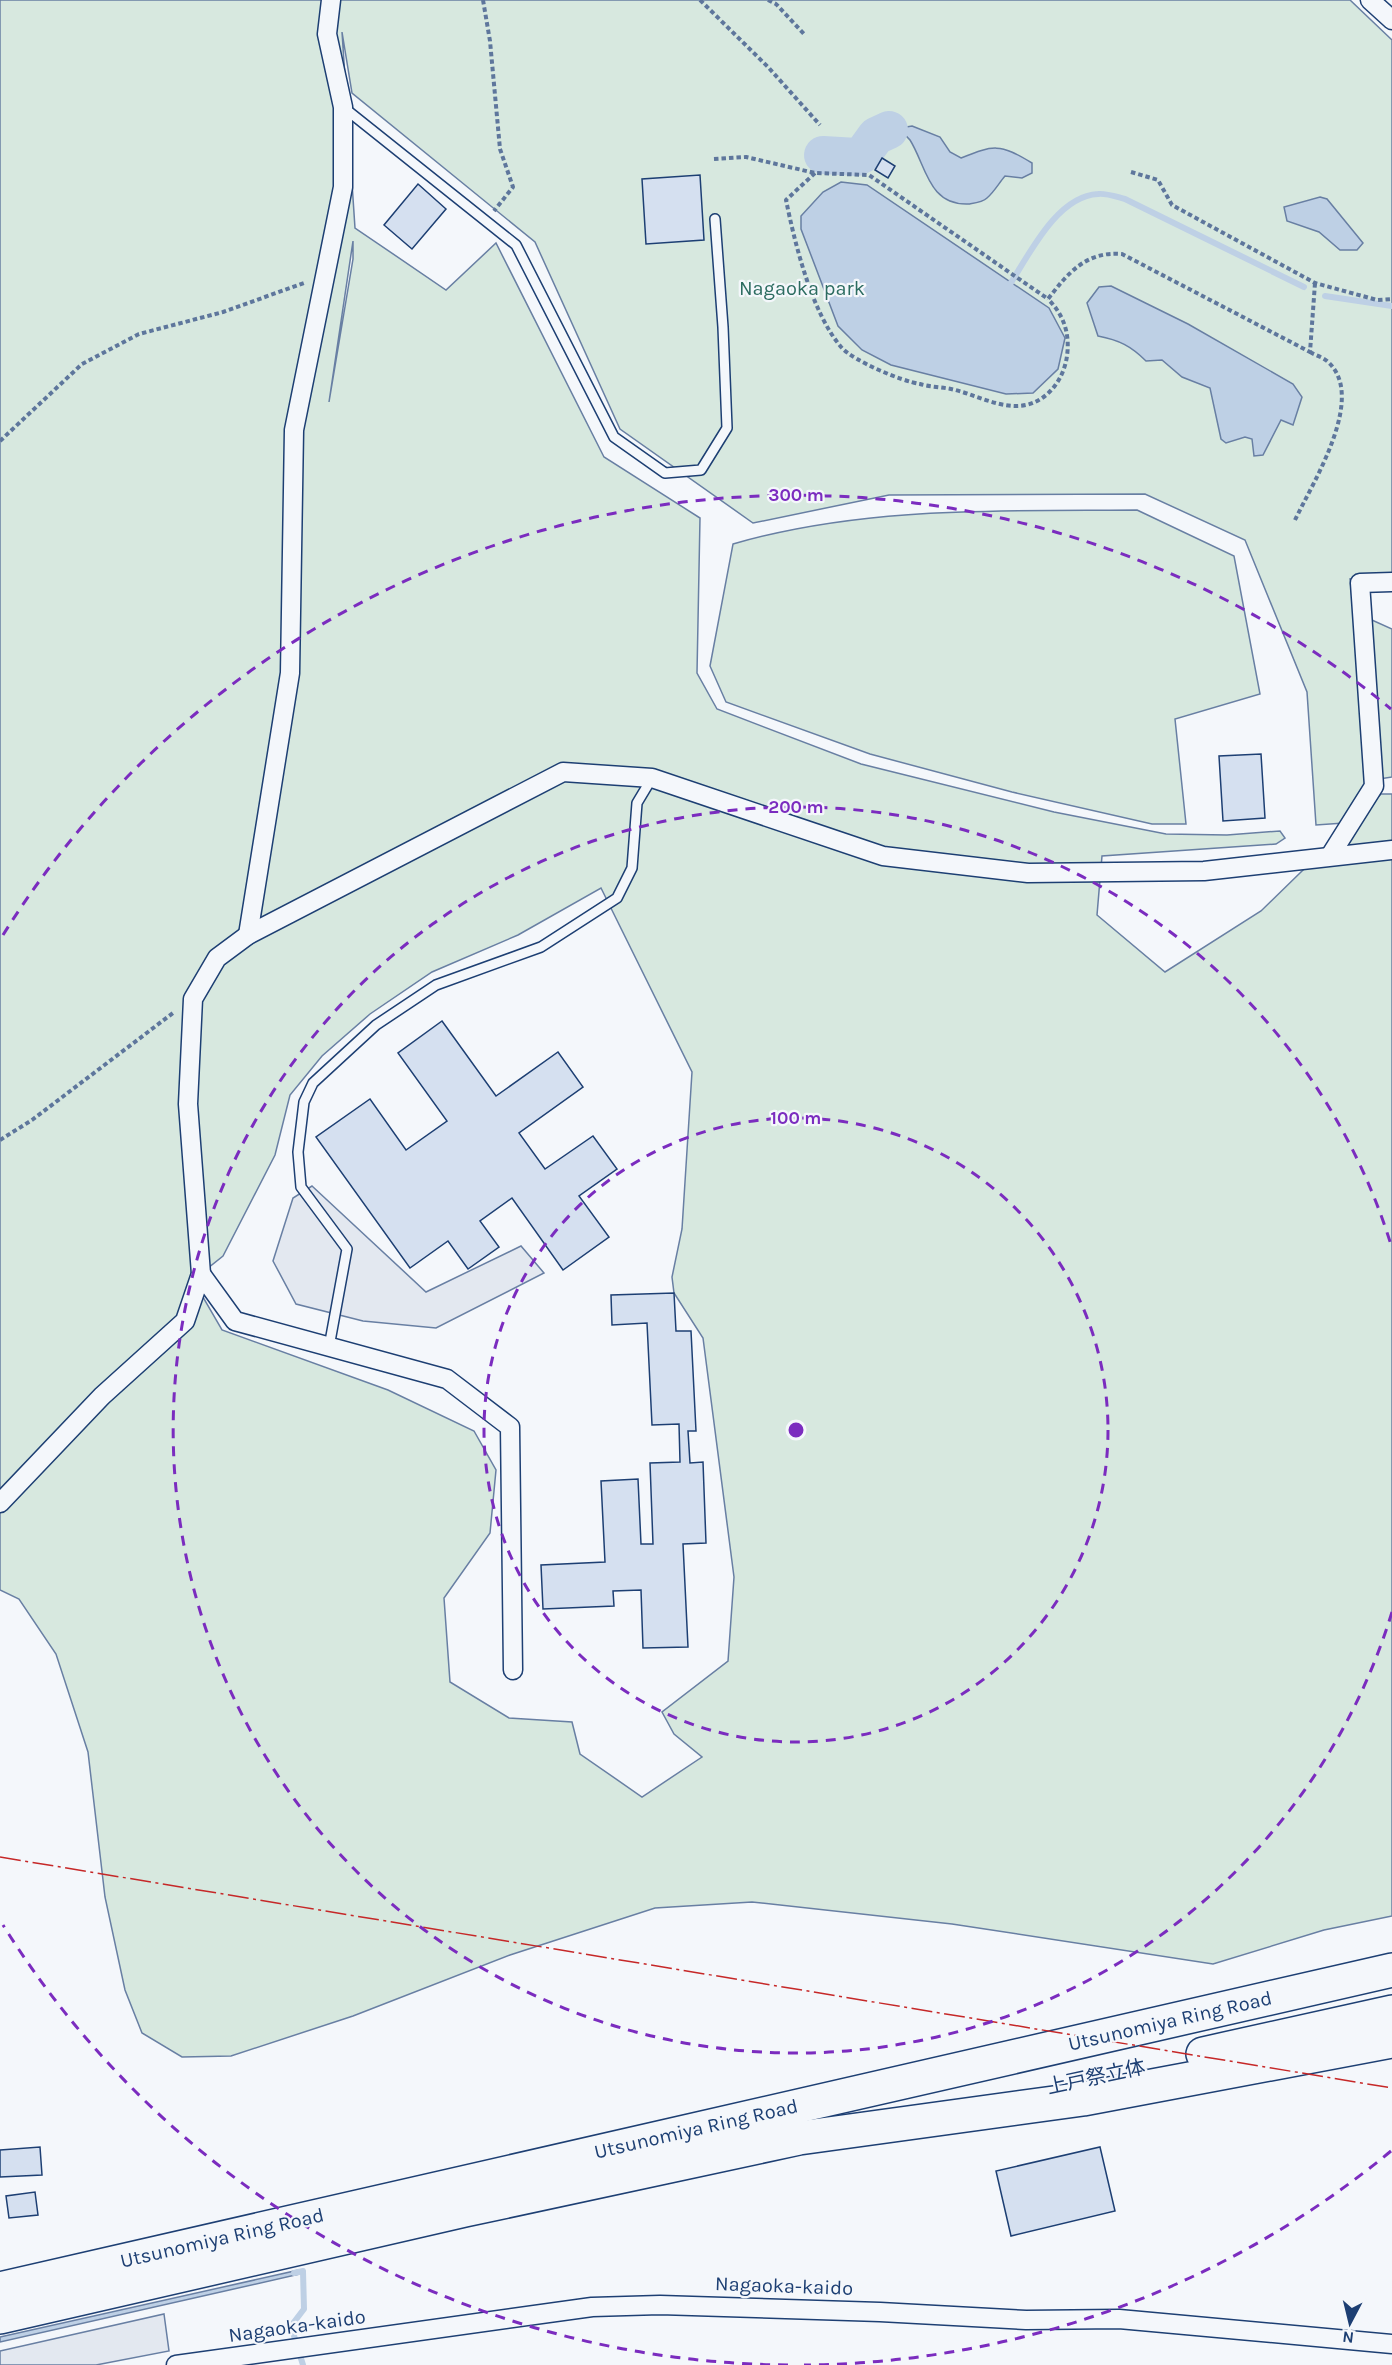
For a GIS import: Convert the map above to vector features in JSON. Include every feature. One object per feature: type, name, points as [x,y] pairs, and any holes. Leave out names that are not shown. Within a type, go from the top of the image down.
[{"type":"highway","name":"Utsunomiya Ring Road","points":[[0,2289],[1392,1970]]},
{"type":"highway","name":"上戸祭立体","points":[[805,2104],[1074,2058],[1392,1990]]},
{"type":"highway","name":"上戸祭立体","points":[[799,2138],[1120,2073],[1392,2012]]},
{"type":"highway","name":"Utsunomiya Ring Road","points":[[0,2317],[799,2138],[1083,2099],[1392,2040]]},
{"type":"street","points":[[248,934],[290,673],[294,430],[342,187],[343,107],[327,34],[331,0]]},
{"type":"street","points":[[1370,0],[1392,20]]},
{"type":"street","points":[[1330,856],[1374,786],[1360,583],[1392,582]]},
{"type":"street","points":[[0,1503],[102,1396],[185,1321],[201,1274],[188,1104],[193,999],[217,958],[248,934],[563,772],[652,778],[883,856],[1028,873],[1204,871],[1392,850]]},
{"type":"street","points":[[201,1274],[235,1321],[447,1379],[510,1427],[513,1670]]},
{"type":"street","name":"Nagaoka-kaido","points":[[176,2365],[592,2307],[660,2305],[879,2312],[1026,2320],[1119,2319],[1392,2344]]},
{"type":"lane","points":[[343,107],[516,245],[614,437],[665,473],[701,470],[727,428],[715,219]]},
{"type":"lane","points":[[329,1347],[347,1249],[301,1187],[298,1152],[304,1102],[313,1083],[376,1026],[436,985],[541,947],[617,898],[632,868],[637,803],[652,778]]},
{"type":"path","points":[[483,0],[490,41],[500,149],[513,187],[487,221]]},
{"type":"path","points":[[700,0],[768,67],[819,125]]},
{"type":"path","points":[[768,0],[776,4],[804,34]]},
{"type":"path","points":[[714,159],[746,157],[815,173],[869,175],[1027,284],[1059,310],[1069,339],[1065,371],[1047,396],[1025,405],[987,401],[952,389],[918,384],[844,350],[829,330],[811,288],[786,200],[815,173]]},
{"type":"path","points":[[1131,172],[1158,180],[1172,205],[1315,283],[1377,300],[1392,299]]},
{"type":"path","points":[[1048,299],[1079,264],[1107,253],[1122,254],[1327,361],[1337,375],[1343,408],[1339,425],[1295,520]]},
{"type":"path","points":[[0,441],[82,364],[139,334],[223,312],[324,275]]},
{"type":"path","points":[[1310,352],[1315,283]]},
{"type":"path","points":[[0,1140],[32,1120],[193,999]]},
{"type":"green space","name":"Nagaoka park","points":[[0,0],[1350,0],[1392,40],[1392,576],[1350,579],[1371,777],[1344,823],[1316,825],[1307,692],[1245,540],[1145,494],[889,495],[753,523],[620,429],[535,242],[352,93],[342,32],[355,228],[446,290],[496,243],[604,457],[700,518],[697,673],[717,709],[861,764],[1054,812],[1166,834],[1227,835],[1280,831],[1285,838],[1276,844],[1102,856],[1097,915],[1165,972],[1261,911],[1381,794],[1392,794],[1392,1916],[1324,1930],[1213,1964],[952,1924],[752,1902],[655,1908],[510,1955],[353,2016],[231,2056],[182,2057],[142,2033],[125,1990],[105,1897],[88,1752],[56,1654],[19,1599],[0,1590]],"holes":[[[353,241],[353,259],[329,402]],[[601,888],[692,1072],[682,1229],[672,1277],[674,1293],[703,1338],[734,1577],[728,1661],[662,1712],[674,1734],[702,1757],[642,1797],[580,1754],[572,1722],[509,1718],[450,1682],[444,1598],[490,1533],[496,1470],[474,1431],[388,1390],[222,1330],[193,1280],[223,1256],[275,1155],[290,1095],[322,1056],[370,1014],[432,972],[518,935]]]},
{"type":"green space","points":[[1137,510],[1234,556],[1260,694],[1175,719],[1186,824],[1152,824],[1012,792],[870,754],[726,702],[710,666],[733,544],[782,532],[882,517],[984,511]]},
{"type":"green space","points":[[1363,616],[1392,629],[1392,777],[1373,780]]},
{"type":"shaded area","points":[[312,1186],[426,1292],[521,1246],[544,1273],[436,1328],[363,1321],[296,1304],[273,1261],[293,1198]]},
{"type":"shaded area","points":[[164,2314],[169,2351],[96,2365],[0,2365],[0,2351]]},
{"type":"water","points":[[912,126],[940,137],[950,152],[961,158],[981,150],[996,148],[1012,152],[1032,163],[1032,173],[1022,178],[1005,176],[990,196],[981,201],[969,204],[955,203],[945,198],[930,182],[910,140],[900,133],[889,130]]},
{"type":"water","points":[[841,182],[867,185],[1049,308],[1065,338],[1058,369],[1033,393],[1006,394],[891,365],[862,350],[838,326],[801,229],[801,216],[823,192]]},
{"type":"water","points":[[1320,197],[1327,199],[1363,243],[1357,250],[1340,250],[1319,232],[1287,221],[1284,207]]},
{"type":"water","points":[[1111,286],[1188,324],[1293,384],[1302,397],[1293,425],[1281,420],[1263,455],[1254,456],[1252,439],[1245,437],[1226,443],[1221,439],[1210,388],[1182,377],[1162,360],[1146,361],[1124,344],[1098,336],[1087,303],[1099,287]]},
{"type":"water","points":[[299,2270],[300,2274],[0,2342],[0,2337]]},
{"type":"building","points":[[882,158],[895,166],[888,178],[875,170]]},
{"type":"building","points":[[700,175],[704,240],[646,244],[642,179]]},
{"type":"building","points":[[418,184],[446,209],[412,249],[384,225]]},
{"type":"building","points":[[1261,754],[1265,818],[1223,821],[1219,756]]},
{"type":"building","points":[[442,1021],[496,1096],[558,1052],[583,1087],[519,1133],[545,1169],[593,1136],[617,1169],[579,1196],[609,1237],[563,1270],[512,1198],[480,1221],[499,1247],[468,1269],[448,1241],[410,1268],[316,1137],[370,1099],[406,1150],[447,1121],[398,1053]]},
{"type":"building","points":[[674,1293],[676,1331],[691,1331],[696,1431],[688,1431],[690,1463],[703,1462],[706,1543],[683,1544],[688,1647],[643,1648],[641,1590],[613,1591],[614,1606],[543,1609],[541,1565],[605,1562],[601,1481],[638,1479],[641,1544],[653,1544],[650,1463],[680,1462],[679,1424],[652,1425],[647,1323],[612,1325],[611,1295]]},
{"type":"building","points":[[40,2147],[42,2175],[0,2177],[0,2150]]},
{"type":"building","points":[[1100,2147],[1115,2211],[1011,2236],[996,2171]]},
{"type":"building","points":[[35,2192],[38,2215],[9,2218],[6,2196]]},
{"type":"waterway","points":[[823,155],[857,157],[863,154],[876,136],[889,130]]},
{"type":"waterway","points":[[1007,289],[1034,245],[1056,216],[1083,197],[1101,194],[1125,199],[1304,287]]},
{"type":"waterway","points":[[1325,296],[1392,306]]},
{"type":"waterway","points":[[294,2273],[303,2271],[304,2309],[291,2326],[303,2365]]},
{"type":"power","points":[[0,1857],[1392,2088]]}]
